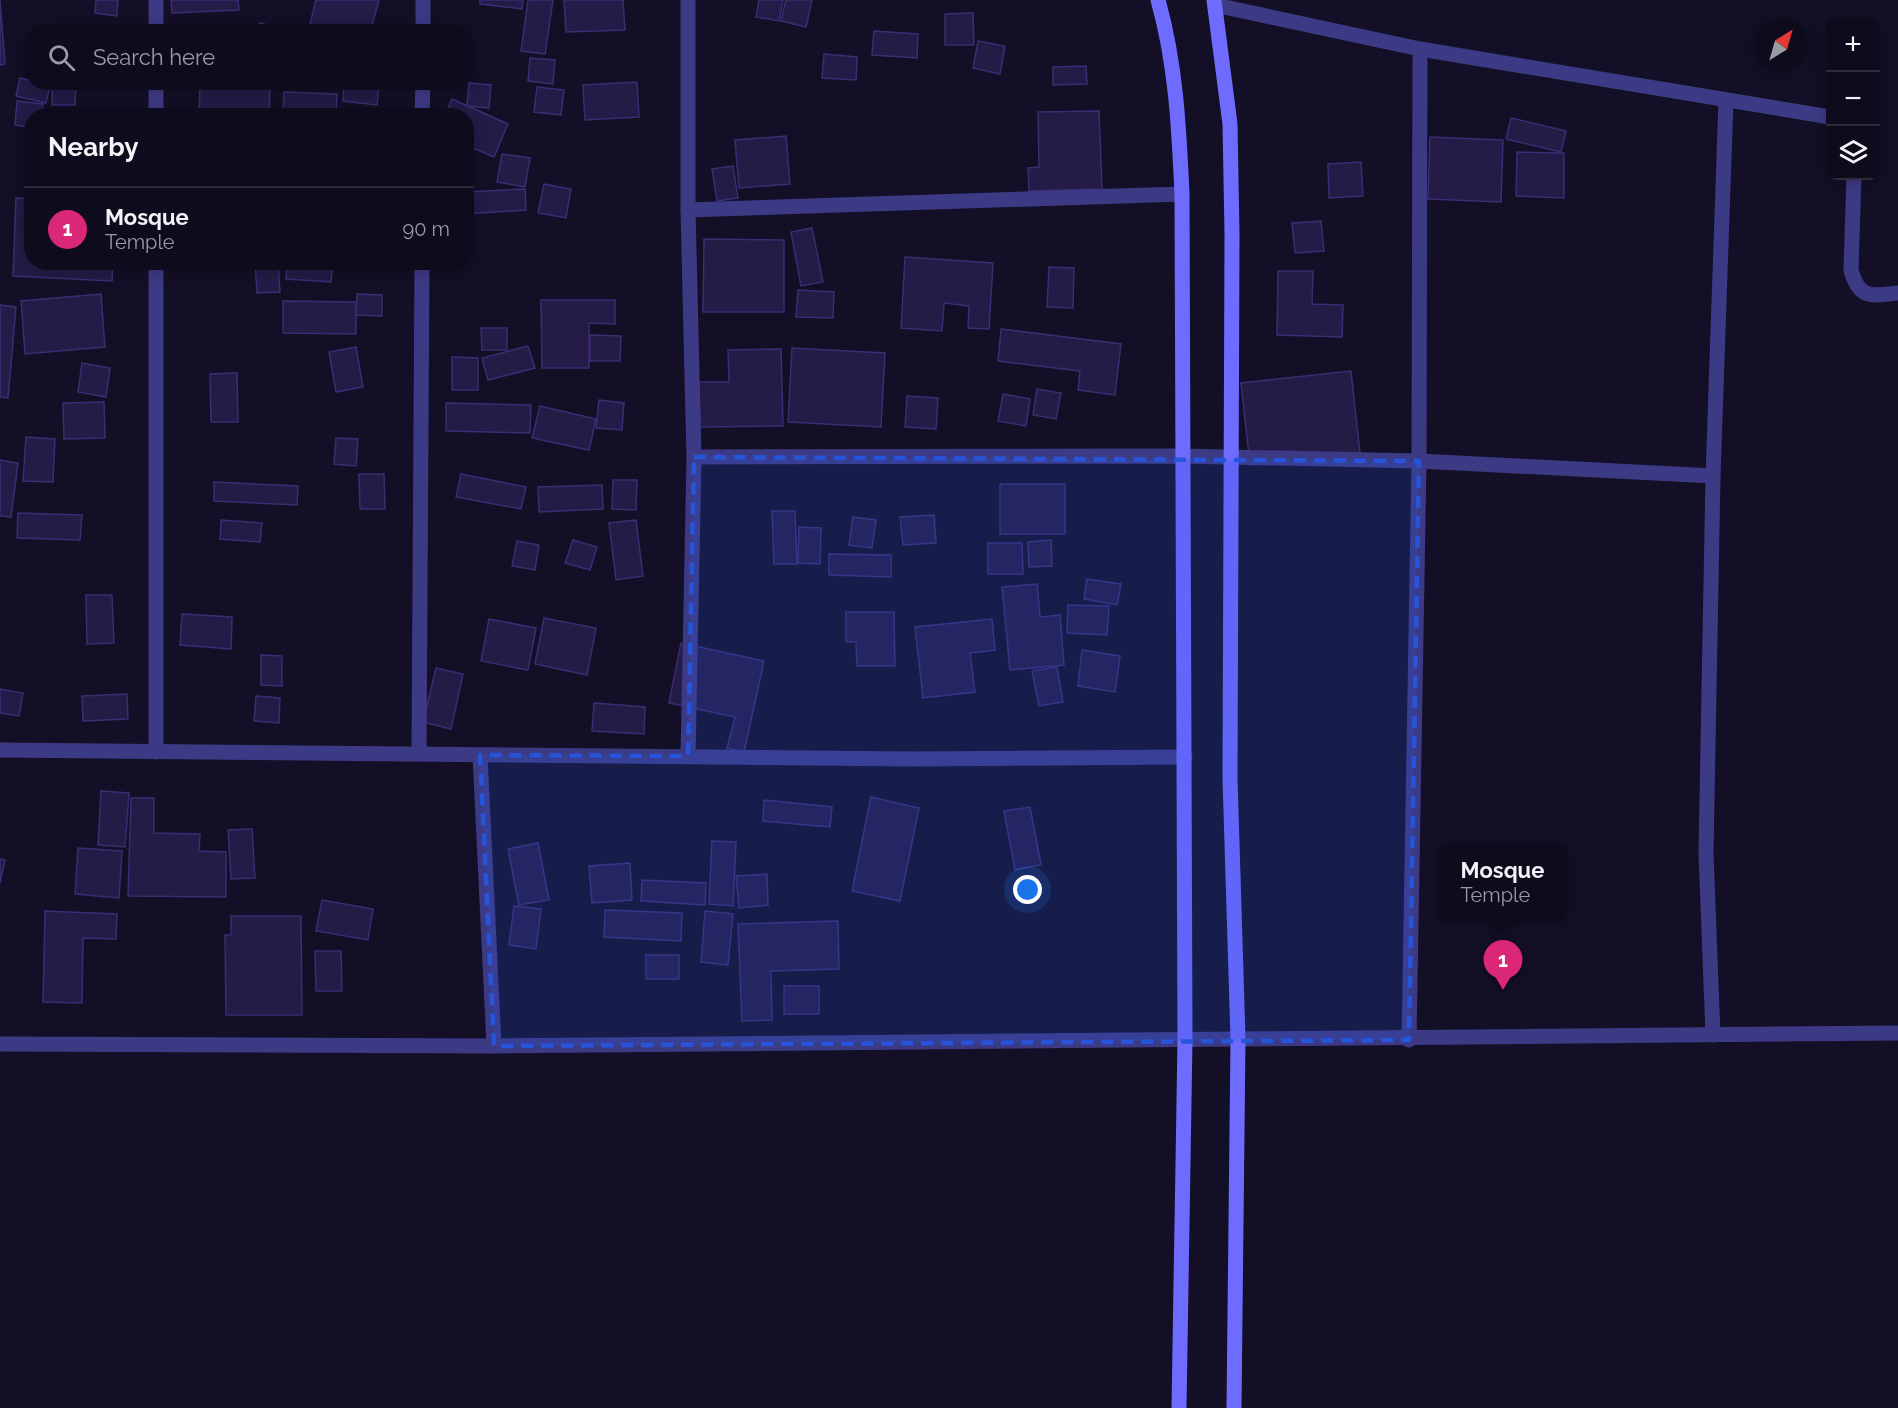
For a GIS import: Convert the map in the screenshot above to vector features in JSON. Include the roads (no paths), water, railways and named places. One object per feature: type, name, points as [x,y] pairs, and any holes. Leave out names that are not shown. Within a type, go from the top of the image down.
[{"type":"main road","points":[[1158,0],[1173,67],[1179,116],[1182,194],[1181,456],[1185,757],[1185,1040],[1179,1408]]},
{"type":"main road","points":[[1214,3],[1230,123],[1233,459],[1230,778],[1238,1039],[1234,1408]]},
{"type":"street","points":[[156,0],[156,24]]},
{"type":"street","points":[[423,0],[423,24]]},
{"type":"street","points":[[688,0],[688,210],[694,458],[688,756]]},
{"type":"street","points":[[1214,3],[1420,49],[1826,116]]},
{"type":"street","points":[[1409,1040],[1419,461],[1420,49]]},
{"type":"street","points":[[156,90],[156,108]]},
{"type":"street","points":[[422,108],[423,90]]},
{"type":"street","points":[[1713,1035],[1706,853],[1713,476],[1726,100]]},
{"type":"street","points":[[1854,180],[1851,270],[1854,283],[1864,293],[1874,296],[1898,293]]},
{"type":"street","points":[[688,210],[1182,194]]},
{"type":"street","points":[[156,270],[156,752]]},
{"type":"street","points":[[419,752],[422,270]]},
{"type":"street","points":[[694,458],[1181,456],[1233,459],[1419,461],[1713,476]]},
{"type":"street","points":[[0,750],[419,752],[480,755],[913,759],[1185,757]]},
{"type":"street","points":[[480,755],[494,1046]]},
{"type":"street","points":[[0,1044],[494,1046],[1238,1039],[1409,1040],[1898,1033]]},
{"type":"place","name":"Mosque","points":[[1503,990]]}]
